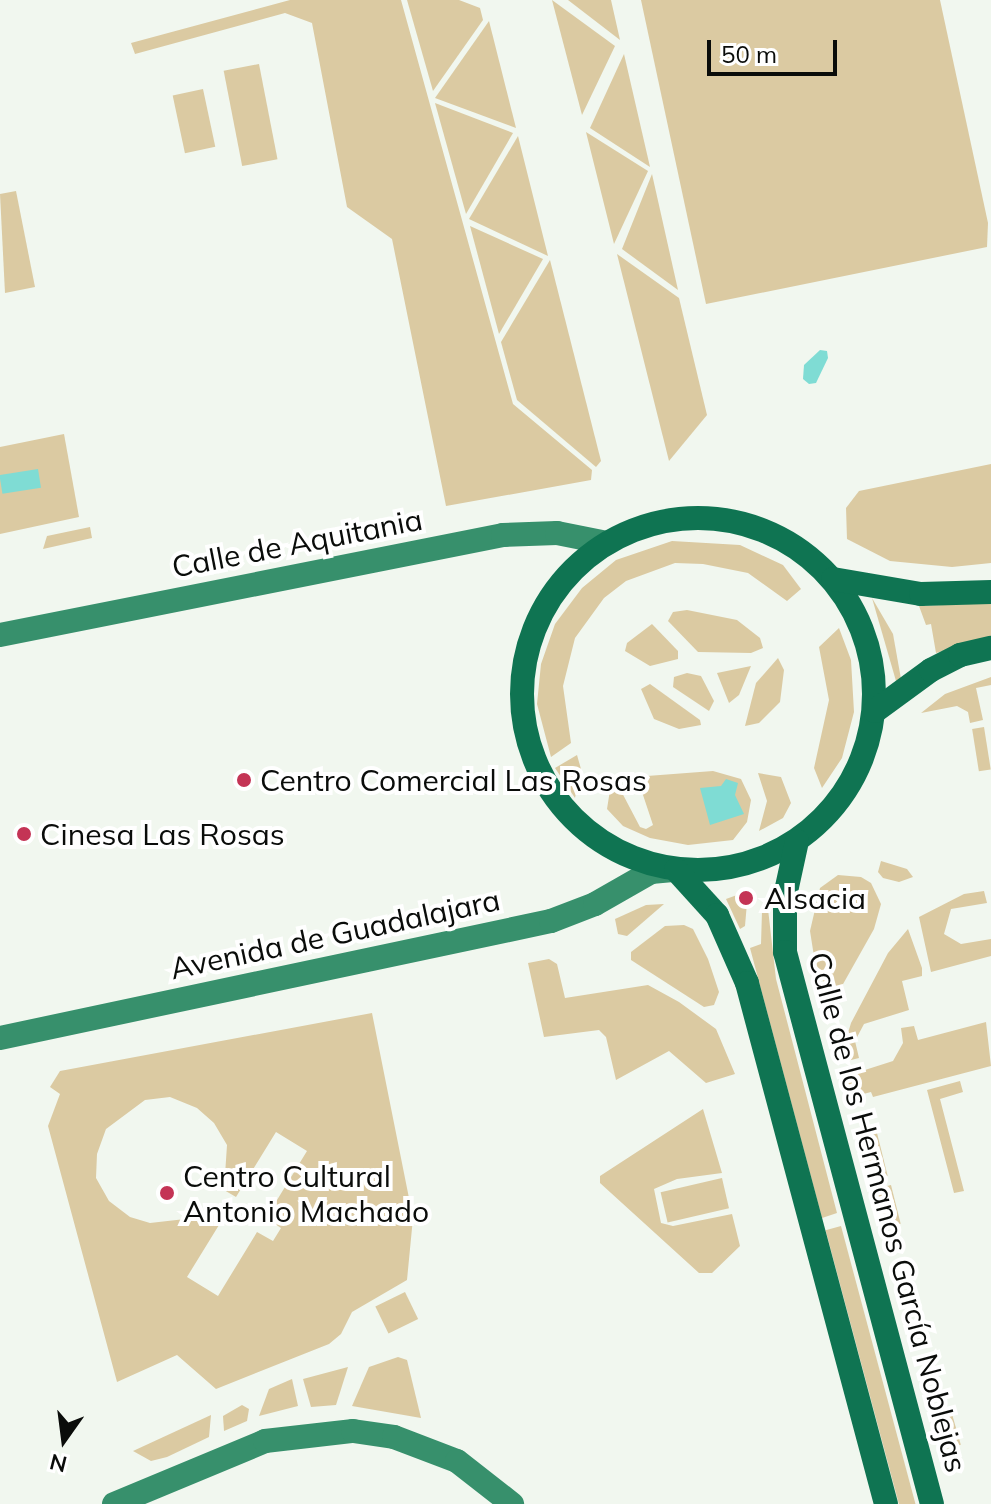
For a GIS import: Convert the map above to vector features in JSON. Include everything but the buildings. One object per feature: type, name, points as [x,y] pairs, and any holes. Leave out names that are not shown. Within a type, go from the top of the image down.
[{"type":"main road","points":[[720,519],[789,543],[833,579],[867,641],[875,711],[863,758],[847,790],[797,841],[727,869],[675,870],[626,855],[576,822],[538,770],[522,714],[525,656],[534,628],[565,578],[607,543],[665,521],[720,519]]},
{"type":"main road","points":[[833,579],[921,594],[991,592]]},
{"type":"main road","points":[[875,711],[931,670],[960,655],[991,648]]},
{"type":"main road","name":"Calle de los Hermanos García Noblejas","points":[[797,841],[785,896],[785,952],[932,1504]]},
{"type":"main road","points":[[675,870],[717,915],[747,983],[886,1504]]},
{"type":"street","name":"Calle de Aquitania","points":[[0,635],[503,535],[557,533],[607,543]]},
{"type":"street","name":"Avenida de Guadalajara","points":[[0,1038],[551,921],[595,904],[651,872],[675,870]]},
{"type":"street","points":[[114,1504],[265,1441],[353,1431],[394,1437],[447,1457],[512,1504]]},
{"type":"shaded area","points":[[290,0],[401,0],[513,404],[592,470],[591,480],[446,506],[392,239],[347,207],[312,23],[285,13],[135,54],[131,43]]},
{"type":"shaded area","points":[[407,0],[459,0],[480,8],[483,20],[433,91]]},
{"type":"shaded area","points":[[552,0],[615,46],[582,115]]},
{"type":"shaded area","points":[[568,0],[611,0],[620,40]]},
{"type":"shaded area","points":[[641,0],[940,0],[988,223],[987,247],[706,304]]},
{"type":"shaded area","points":[[489,21],[516,128],[435,98]]},
{"type":"shaded area","points":[[624,54],[650,167],[590,128]]},
{"type":"shaded area","points":[[259,64],[278,159],[242,166],[224,71]]},
{"type":"shaded area","points":[[203,89],[215,147],[185,153],[173,95]]},
{"type":"shaded area","points":[[435,103],[513,133],[466,214]]},
{"type":"shaded area","points":[[586,132],[648,171],[614,244]]},
{"type":"shaded area","points":[[518,136],[548,256],[469,219]]},
{"type":"shaded area","points":[[652,174],[678,290],[622,249]]},
{"type":"shaded area","points":[[16,191],[35,287],[5,293],[0,194]]},
{"type":"shaded area","points":[[470,226],[543,259],[499,334]]},
{"type":"shaded area","points":[[617,254],[679,298],[707,415],[669,461]]},
{"type":"shaded area","points":[[550,260],[601,461],[596,467],[517,400],[501,342]]},
{"type":"shaded area","points":[[64,434],[79,517],[0,534],[0,447]]},
{"type":"shaded area","points":[[991,464],[991,563],[952,567],[890,561],[847,539],[846,508],[859,491]]},
{"type":"shaded area","points":[[90,527],[92,538],[43,549],[47,536]]},
{"type":"shaded area","points":[[672,541],[740,545],[783,565],[801,589],[787,601],[748,573],[703,564],[675,563],[626,581],[604,598],[575,638],[563,686],[571,743],[551,757],[537,704],[541,664],[555,624],[582,588],[616,560]]},
{"type":"shaded area","points":[[872,598],[893,634],[901,679],[896,681]]},
{"type":"shaded area","points":[[991,603],[991,637],[936,653],[931,624],[926,625],[919,606]]},
{"type":"shaded area","points":[[687,610],[737,620],[760,638],[763,648],[751,653],[698,652],[668,621],[673,612]]},
{"type":"shaded area","points":[[652,624],[678,651],[678,659],[650,666],[625,651],[627,643]]},
{"type":"shaded area","points":[[839,628],[851,660],[854,712],[842,758],[822,788],[814,768],[829,700],[819,647]]},
{"type":"shaded area","points":[[778,658],[784,670],[780,702],[759,723],[745,726],[756,683]]},
{"type":"shaded area","points":[[751,666],[739,695],[729,703],[717,673]]},
{"type":"shaded area","points":[[687,673],[701,676],[714,701],[709,711],[673,687],[674,677]]},
{"type":"shaded area","points":[[991,677],[991,685],[976,688],[983,720],[970,723],[968,712],[957,706],[921,713],[945,694]]},
{"type":"shaded area","points":[[650,684],[700,720],[701,725],[679,729],[654,719],[641,689]]},
{"type":"shaded area","points":[[984,727],[991,769],[979,771],[972,729]]},
{"type":"shaded area","points":[[577,755],[581,769],[575,798],[555,768]]},
{"type":"shaded area","points":[[713,771],[741,779],[751,800],[747,822],[733,840],[688,845],[650,838],[623,826],[607,809],[610,790],[619,787],[640,827],[646,829],[653,825],[641,789],[647,776]]},
{"type":"shaded area","points":[[758,773],[781,777],[791,803],[783,818],[759,831],[767,801]]},
{"type":"shaded area","points":[[881,861],[907,869],[913,877],[899,882],[883,878],[878,872]]},
{"type":"shaded area","points":[[838,875],[861,877],[871,883],[881,904],[874,929],[838,993],[831,995],[816,969],[810,931],[820,888]]},
{"type":"shaded area","points":[[748,891],[745,926],[740,929],[726,899]]},
{"type":"shaded area","points":[[984,891],[987,903],[951,909],[944,934],[961,944],[991,939],[991,956],[931,972],[919,917],[964,894]]},
{"type":"shaded area","points":[[664,904],[627,936],[618,934],[615,919],[646,905]]},
{"type":"shaded area","points":[[768,909],[776,979],[837,1213],[822,1218],[750,948],[761,944],[762,911]]},
{"type":"shaded area","points":[[684,925],[693,929],[708,959],[719,992],[714,1005],[704,1007],[631,960],[631,952],[665,926]]},
{"type":"shaded area","points":[[908,929],[922,968],[922,976],[902,981],[909,1010],[864,1024],[855,1041],[859,1058],[839,1063],[851,1023],[888,953]]},
{"type":"shaded area","points":[[549,959],[557,964],[565,998],[648,985],[679,1002],[716,1029],[735,1074],[706,1083],[669,1051],[616,1080],[606,1037],[599,1030],[544,1037],[528,963]]},
{"type":"shaded area","points":[[372,1013],[413,1218],[407,1280],[352,1312],[341,1334],[329,1344],[216,1389],[177,1355],[117,1382],[48,1126],[60,1094],[50,1087],[60,1071]],"holes":[[[170,1097],[197,1108],[214,1123],[227,1145],[224,1190],[236,1197],[276,1132],[307,1151],[266,1218],[281,1228],[273,1241],[257,1232],[218,1296],[187,1277],[227,1212],[211,1203],[194,1218],[150,1223],[130,1217],[109,1201],[96,1178],[97,1154],[106,1129],[145,1100]]]},
{"type":"shaded area","points":[[986,1022],[991,1066],[873,1097],[871,1092],[848,1098],[843,1077],[893,1061],[903,1043],[901,1028],[914,1026],[918,1040]]},
{"type":"shaded area","points":[[960,1081],[963,1092],[940,1099],[964,1191],[954,1193],[927,1090]]},
{"type":"shaded area","points":[[703,1109],[722,1173],[677,1179],[654,1189],[661,1223],[673,1226],[732,1214],[740,1246],[712,1273],[699,1273],[600,1183],[600,1176]]},
{"type":"shaded area","points":[[877,1133],[888,1176],[874,1179],[863,1136]]},
{"type":"shaded area","points":[[722,1178],[729,1208],[668,1222],[661,1192]]},
{"type":"shaded area","points":[[891,1185],[901,1224],[886,1227],[876,1189]]},
{"type":"shaded area","points":[[841,1226],[915,1504],[899,1504],[826,1230]]},
{"type":"shaded area","points":[[405,1292],[418,1319],[388,1333],[375,1306]]},
{"type":"shaded area","points":[[398,1357],[407,1360],[421,1418],[352,1406],[369,1367]]},
{"type":"shaded area","points":[[348,1367],[336,1405],[311,1407],[303,1379]]},
{"type":"shaded area","points":[[292,1379],[298,1406],[259,1416],[269,1389]]},
{"type":"shaded area","points":[[242,1405],[249,1409],[247,1421],[224,1431],[223,1416]]},
{"type":"shaded area","points":[[952,1414],[961,1445],[947,1449],[939,1418]]},
{"type":"shaded area","points":[[211,1415],[209,1437],[167,1457],[151,1461],[133,1451]]},
{"type":"water","points":[[820,350],[827,351],[828,358],[816,383],[809,384],[803,379],[804,365]]},
{"type":"water","points":[[38,469],[41,488],[2,494],[0,475]]},
{"type":"water","points":[[726,779],[738,783],[735,795],[744,814],[710,825],[700,788],[721,786]]},
{"type":"place","name":"Centro Comercial Las Rosas","points":[[244,780]]},
{"type":"place","name":"Cinesa Las Rosas","points":[[24,834]]},
{"type":"place","name":"Alsacia","points":[[746,898]]},
{"type":"place","name":"Centro Cultural Antonio Machado","points":[[167,1193]]}]
